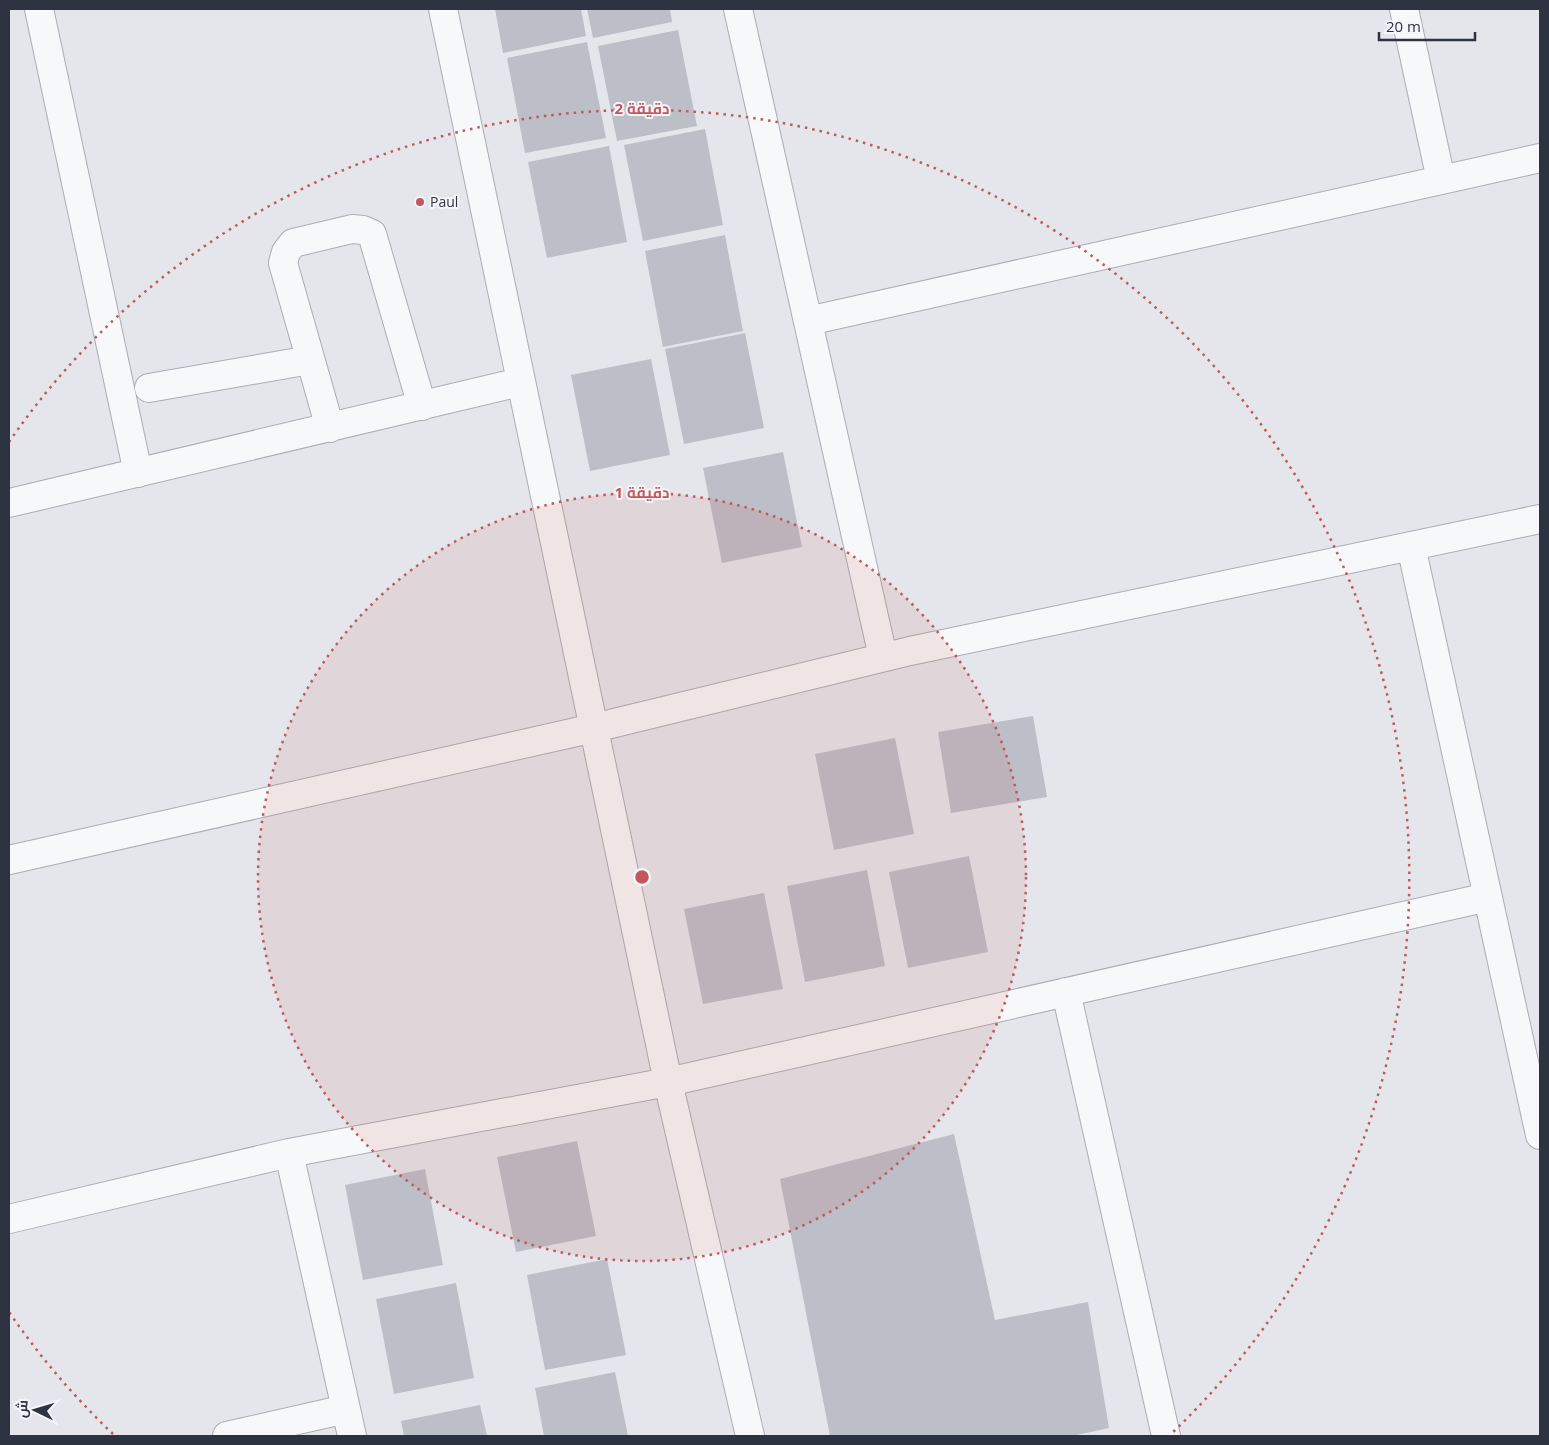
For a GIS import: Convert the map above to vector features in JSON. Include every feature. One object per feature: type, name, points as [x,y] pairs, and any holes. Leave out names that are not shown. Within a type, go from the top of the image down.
[{"type":"street","points":[[39,9],[138,473]]},
{"type":"street","points":[[442,9],[668,1082],[750,1436]]},
{"type":"street","points":[[738,9],[883,657]]},
{"type":"street","points":[[1404,9],[1441,180]]},
{"type":"street","points":[[808,321],[1540,158]]},
{"type":"street","points":[[330,428],[283,263],[286,252],[293,243],[352,229],[363,230],[372,234],[422,406]]},
{"type":"street","points":[[149,388],[310,360]]},
{"type":"street","points":[[9,503],[520,382]]},
{"type":"street","points":[[9,860],[594,728],[883,657],[1540,519]]},
{"type":"street","points":[[1411,546],[1488,897],[1537,1102],[1540,1135]]},
{"type":"street","points":[[9,1219],[289,1153],[668,1082],[1488,897]]},
{"type":"street","points":[[1066,992],[1166,1436]]},
{"type":"street","points":[[289,1153],[352,1436]]},
{"type":"street","points":[[226,1436],[346,1409]]},
{"type":"building","points":[[495,9],[581,9],[586,36],[503,53]]},
{"type":"building","points":[[587,9],[670,9],[672,22],[593,38]]},
{"type":"building","points":[[678,30],[697,126],[617,141],[598,46]]},
{"type":"building","points":[[587,42],[606,138],[525,153],[507,58]]},
{"type":"building","points":[[705,129],[723,225],[643,241],[624,145]]},
{"type":"building","points":[[609,146],[627,242],[547,258],[528,162]]},
{"type":"building","points":[[725,235],[743,331],[663,347],[645,251]]},
{"type":"building","points":[[745,333],[764,428],[684,444],[665,349]]},
{"type":"building","points":[[651,359],[670,455],[590,471],[571,375]]},
{"type":"building","points":[[783,452],[802,547],[722,563],[703,468]]},
{"type":"building","points":[[1033,716],[1047,797],[951,813],[938,732]]},
{"type":"building","points":[[895,738],[914,834],[834,850],[815,754]]},
{"type":"building","points":[[969,856],[988,952],[908,968],[889,872]]},
{"type":"building","points":[[867,870],[885,966],[805,982],[787,886]]},
{"type":"building","points":[[764,893],[783,989],[703,1004],[684,909]]},
{"type":"building","points":[[954,1134],[995,1320],[1088,1302],[1109,1428],[1072,1436],[830,1436],[780,1179]]},
{"type":"building","points":[[577,1141],[596,1236],[516,1252],[497,1157]]},
{"type":"building","points":[[425,1169],[443,1265],[363,1280],[345,1185]]},
{"type":"building","points":[[607,1259],[626,1355],[545,1370],[527,1275]]},
{"type":"building","points":[[456,1283],[474,1378],[394,1394],[376,1299]]},
{"type":"building","points":[[615,1372],[628,1436],[544,1436],[535,1388]]},
{"type":"building","points":[[480,1405],[487,1436],[404,1436],[401,1421]]},
{"type":"place","name":"Paul","points":[[420,202]]}]
